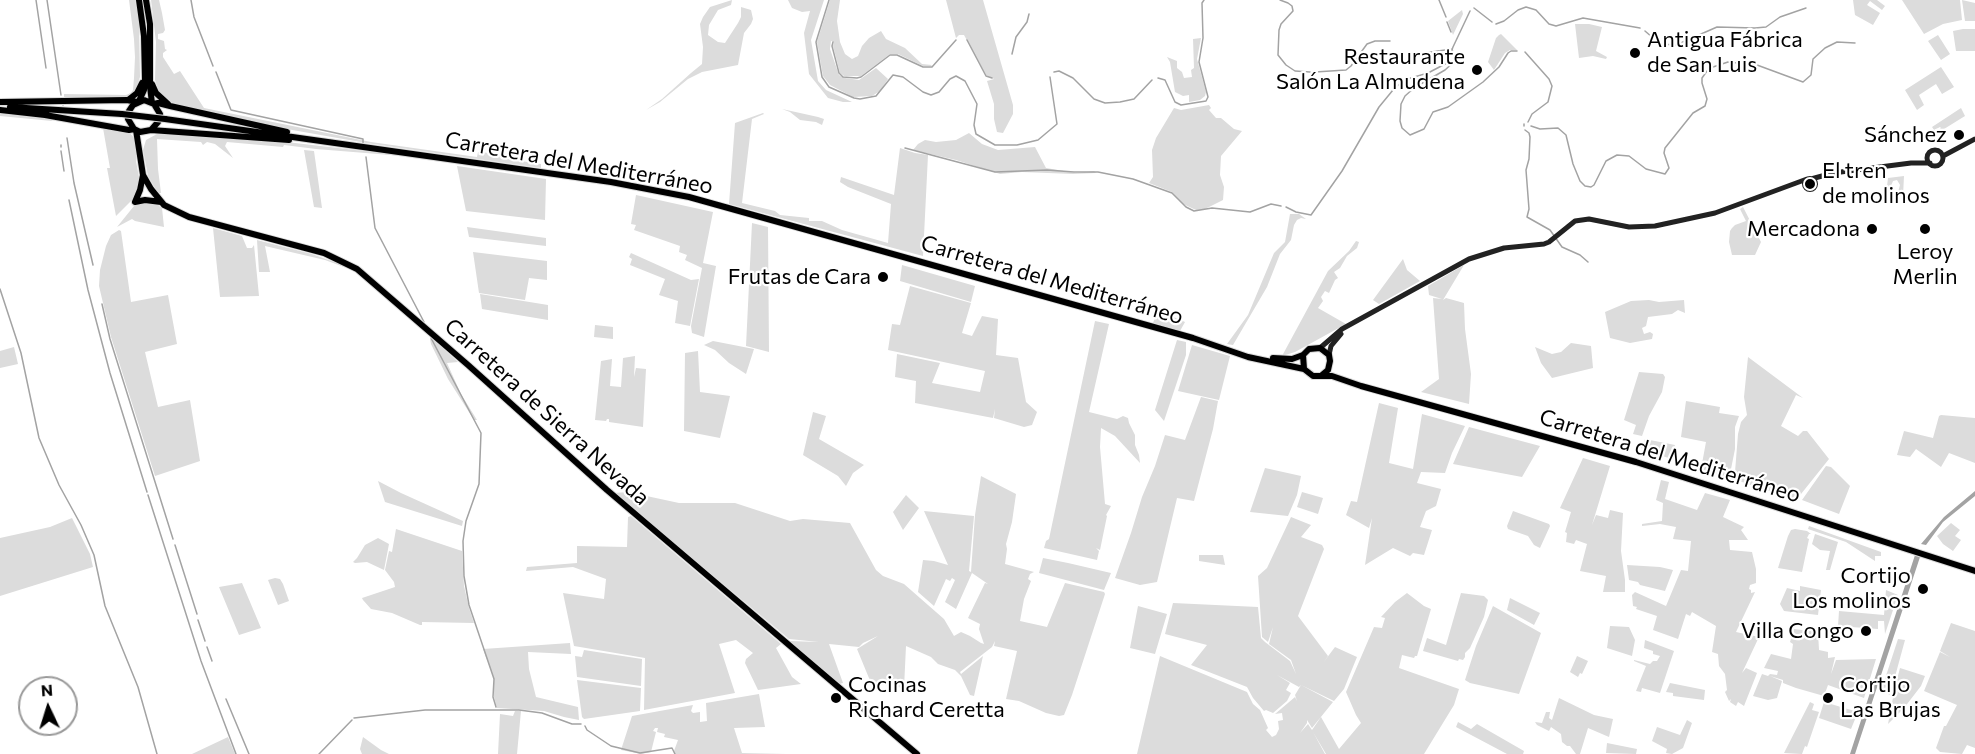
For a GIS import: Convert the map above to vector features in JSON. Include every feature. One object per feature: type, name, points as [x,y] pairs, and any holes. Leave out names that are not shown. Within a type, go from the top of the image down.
[{"type":"highway","points":[[139,0],[153,104],[161,118],[150,131],[140,150]]},
{"type":"highway","points":[[126,114],[144,90],[148,73],[150,24],[146,0]]},
{"type":"highway","points":[[126,100],[139,91],[148,73]]},
{"type":"highway","points":[[148,73],[156,93],[170,106]]},
{"type":"highway","points":[[0,106],[144,100],[153,104],[158,103],[269,128],[323,137],[340,143]]},
{"type":"highway","points":[[0,106],[129,130],[316,140]]},
{"type":"highway","name":"Carretera del Mediterráneo","points":[[0,106],[161,118],[611,182],[689,197],[1258,360],[1304,369]]},
{"type":"highway","name":"Carretera de Sierra Nevada","points":[[126,114],[135,129],[143,175],[150,189],[162,202],[189,218],[324,253],[357,269],[652,530],[917,754]]},
{"type":"highway","points":[[143,175],[135,202],[146,200],[162,202]]},
{"type":"highway","points":[[1320,348],[1329,355],[1330,365],[1322,375],[1313,376],[1304,369],[1303,355],[1309,349],[1320,348]]},
{"type":"highway","name":"Carretera del Mediterráneo","points":[[1243,354],[1287,359],[1303,355]]},
{"type":"highway","name":"Carretera del Mediterráneo","points":[[1330,365],[1336,373],[1352,383]]},
{"type":"highway","name":"Carretera del Mediterráneo","points":[[1322,375],[1636,462],[1975,571]]},
{"type":"main road","points":[[1911,163],[1933,150],[1941,154],[1975,139]]},
{"type":"main road","points":[[1928,154],[1927,159],[1930,163]]},
{"type":"main road","points":[[1320,348],[1348,326],[1469,259],[1504,248],[1544,244],[1575,221],[1589,219],[1629,227],[1655,226],[1715,213],[1809,179],[1833,173],[1911,163],[1940,164],[1941,154]]},
{"type":"main road","points":[[1787,187],[1805,186],[1812,189],[1815,184],[1833,173]]},
{"type":"main road","points":[[1809,179],[1814,180],[1815,184]]},
{"type":"main road","points":[[1805,186],[1805,182],[1809,179]]},
{"type":"main road","points":[[1329,355],[1334,342],[1348,326]]},
{"type":"shaded area","points":[[129,0],[135,0],[139,22],[140,77],[136,89],[126,97],[64,98],[64,94],[126,95],[133,90],[135,57]]},
{"type":"shaded area","points":[[151,0],[159,0],[162,13],[165,30],[158,34],[158,39],[164,41],[167,50],[163,53],[163,57],[174,74],[180,71],[204,108],[371,142],[477,157],[478,152],[501,154],[501,158],[541,164],[541,168],[366,143],[264,125],[172,105],[159,92],[155,80],[156,42]]},
{"type":"shaded area","points":[[732,0],[731,5],[718,10],[709,25],[708,35],[718,42],[725,43],[741,17],[741,7],[751,10],[753,19],[744,33],[738,65],[702,72],[688,79],[660,102],[646,110],[702,64],[703,47],[700,24],[703,17],[710,7]]},
{"type":"shaded area","points":[[788,0],[824,0],[811,40],[818,81],[826,90],[852,102],[828,98],[809,74],[804,33],[810,11],[802,12],[792,8]]},
{"type":"shaded area","points":[[830,0],[840,0],[837,21],[840,42],[845,54],[852,59],[858,56],[862,46],[869,38],[881,31],[886,39],[905,48],[922,64],[932,65],[923,66],[898,54],[890,54],[861,76],[844,76],[840,73],[834,42],[831,41],[830,49],[839,75],[859,80],[876,68],[888,79],[880,91],[872,96],[853,97],[830,85],[823,76],[817,42]]},
{"type":"shaded area","points":[[946,0],[983,0],[1013,105],[1013,114],[1003,133],[997,132],[994,104],[987,81],[994,79],[986,75],[964,35],[956,38]]},
{"type":"shaded area","points":[[1853,0],[1877,0],[1885,6],[1882,10],[1870,1],[1867,5],[1880,13],[1873,25],[1855,15]]},
{"type":"shaded area","points":[[1902,0],[1960,0],[1962,20],[1943,24],[1924,34]]},
{"type":"shaded area","points":[[1962,0],[1975,3],[1975,21],[1965,21]]},
{"type":"shaded area","points":[[1462,10],[1463,14],[1453,35],[1448,21]]},
{"type":"shaded area","points":[[1575,24],[1602,27],[1596,51],[1607,57],[1606,59],[1593,56],[1579,58]]},
{"type":"shaded area","points":[[1975,29],[1975,51],[1956,51],[1953,31]]},
{"type":"shaded area","points":[[1501,34],[1517,50],[1505,53],[1494,70],[1488,62],[1496,38]]},
{"type":"shaded area","points":[[1938,35],[1950,54],[1941,60],[1928,41]]},
{"type":"shaded area","points":[[1201,38],[1197,59],[1206,92],[1200,100],[1189,102],[1189,95],[1183,96],[1175,92],[1170,62],[1167,57],[1177,61],[1177,68],[1182,72],[1184,78],[1192,77],[1193,39]]},
{"type":"shaded area","points":[[1941,67],[1954,87],[1942,94],[1936,84],[1919,95],[1924,105],[1917,110],[1905,90]]},
{"type":"shaded area","points":[[1209,105],[1211,108],[1209,110],[1216,118],[1221,118],[1234,129],[1242,131],[1221,156],[1220,175],[1224,187],[1223,200],[1203,210],[1196,210],[1183,204],[1172,192],[1149,183],[1153,177],[1152,150],[1156,138],[1174,108],[1181,110]]},
{"type":"shaded area","points":[[1961,108],[1965,116],[1935,133],[1941,128],[1934,130],[1932,127]]},
{"type":"shaded area","points":[[782,109],[824,119],[822,125],[800,120]]},
{"type":"shaded area","points":[[0,113],[22,114],[52,121],[0,116]]},
{"type":"shaded area","points":[[763,113],[752,119],[742,203],[775,211],[780,215],[809,218],[809,221],[822,221],[842,230],[888,243],[891,204],[848,187],[840,182],[841,177],[894,195],[900,148],[928,155],[923,256],[729,204],[735,123]]},
{"type":"shaded area","points":[[103,128],[130,133],[136,144],[140,183],[133,199],[116,216],[107,168],[110,168]]},
{"type":"shaded area","points":[[969,133],[982,144],[998,150],[1035,147],[1046,168],[1076,173],[1094,171],[1096,173],[1000,174],[913,150],[925,140],[936,142],[956,140]]},
{"type":"shaded area","points":[[157,134],[278,141],[415,157],[227,142],[225,146],[233,158],[215,144],[207,142],[203,145],[201,142],[157,139],[161,193],[158,193],[148,176],[143,150],[146,140]]},
{"type":"shaded area","points":[[304,150],[314,151],[322,208],[314,207]]},
{"type":"shaded area","points":[[457,166],[546,179],[545,220],[466,211]]},
{"type":"shaded area","points":[[1904,176],[1903,196],[1900,196],[1898,192],[1900,185],[1897,180],[1893,181],[1891,186],[1892,194],[1886,195],[1888,178]]},
{"type":"shaded area","points":[[636,195],[713,212],[703,263],[716,266],[704,337],[692,333],[691,326],[702,268],[685,260],[687,255],[679,252],[680,246],[634,230],[636,225],[631,224]]},
{"type":"shaded area","points":[[153,202],[162,208],[164,227],[132,219],[117,227],[134,206]]},
{"type":"shaded area","points":[[1743,207],[1761,242],[1755,255],[1732,255],[1729,242],[1730,231],[1735,225],[1746,221],[1740,209]]},
{"type":"shaded area","points":[[1290,214],[1299,214],[1306,219],[1297,220],[1291,240],[1280,254],[1267,287],[1233,345],[1227,344],[1248,315],[1274,253],[1285,242]]},
{"type":"shaded area","points":[[752,223],[768,227],[769,352],[746,346]]},
{"type":"shaded area","points":[[467,227],[546,238],[546,246],[469,237]]},
{"type":"shaded area","points":[[213,228],[242,236],[247,248],[252,248],[254,245],[259,296],[220,297]]},
{"type":"shaded area","points":[[121,231],[131,302],[168,295],[177,344],[145,352],[158,407],[190,400],[200,461],[155,476],[111,337],[99,286],[106,246],[111,235]]},
{"type":"shaded area","points":[[257,240],[312,254],[352,270],[325,260],[265,246],[270,272],[259,272]]},
{"type":"shaded area","points":[[1356,241],[1359,242],[1357,248],[1334,272],[1338,278],[1329,293],[1325,291],[1321,297],[1323,301],[1318,308],[1346,324],[1295,352],[1282,356],[1328,271]]},
{"type":"shaded area","points":[[473,252],[547,261],[547,280],[529,278],[525,300],[479,293]]},
{"type":"shaded area","points":[[631,253],[691,280],[699,279],[690,326],[675,323],[678,301],[659,295],[665,279],[630,265]]},
{"type":"shaded area","points":[[1403,259],[1407,270],[1420,281],[1379,304],[1373,300]]},
{"type":"shaded area","points":[[902,265],[975,286],[971,302],[900,281]]},
{"type":"shaded area","points":[[1464,265],[1443,300],[1446,298],[1464,303],[1471,374],[1469,404],[1421,392],[1439,379],[1433,298],[1442,299],[1429,295],[1428,286]]},
{"type":"shaded area","points":[[910,286],[971,303],[962,333],[972,336],[982,316],[998,319],[996,355],[1018,358],[1026,402],[1037,412],[1032,425],[1024,427],[994,418],[995,409],[993,418],[915,403],[916,381],[895,377],[897,354],[940,363],[932,383],[980,392],[985,371],[888,350],[892,324],[900,325]]},
{"type":"shaded area","points":[[480,294],[548,305],[548,320],[482,309]]},
{"type":"shaded area","points":[[1684,300],[1685,313],[1678,310],[1672,314],[1648,317],[1646,326],[1642,328],[1644,334],[1650,332],[1653,334],[1652,339],[1630,343],[1610,338],[1605,312],[1631,301],[1659,302]]},
{"type":"shaded area","points":[[1158,310],[1185,322],[1180,331],[1153,323]]},
{"type":"shaded area","points":[[1095,321],[1109,324],[1089,412],[1117,419],[1123,416],[1128,418],[1135,435],[1140,463],[1115,436],[1101,428],[1100,447],[1105,504],[1111,506],[1106,515],[1100,550],[1096,548],[1099,551],[1097,560],[1044,548],[1049,539]]},
{"type":"shaded area","points":[[595,325],[613,327],[613,339],[594,337]]},
{"type":"shaded area","points":[[432,338],[458,362],[447,363],[461,394],[477,420],[474,420],[448,379],[431,344],[430,339]]},
{"type":"shaded area","points":[[1177,340],[1186,342],[1186,355],[1164,421],[1155,410]]},
{"type":"shaded area","points":[[713,341],[754,349],[746,374],[715,350],[704,345]]},
{"type":"shaded area","points":[[1571,343],[1591,346],[1593,368],[1552,378],[1541,363],[1535,347],[1552,354],[1561,352]]},
{"type":"shaded area","points":[[1192,345],[1230,356],[1219,400],[1178,391]]},
{"type":"shaded area","points":[[14,347],[18,364],[0,368],[0,351]]},
{"type":"shaded area","points":[[698,351],[700,392],[730,396],[720,438],[684,431],[685,353]]},
{"type":"shaded area","points":[[635,356],[634,377],[636,368],[646,369],[643,427],[609,422],[609,419],[595,420],[601,361],[612,359],[610,386],[621,387],[623,358]]},
{"type":"shaded area","points":[[1748,357],[1803,398],[1796,395],[1781,426],[1798,436],[1803,431],[1807,431],[1829,459],[1797,499],[1733,479],[1738,434],[1741,422],[1747,415],[1744,397]]},
{"type":"shaded area","points":[[1639,372],[1663,374],[1665,377],[1662,392],[1649,416],[1642,436],[1633,434],[1636,425],[1624,420]]},
{"type":"shaded area","points":[[1201,397],[1218,401],[1213,429],[1194,501],[1177,498],[1157,582],[1140,585],[1115,578],[1165,435],[1185,440]]},
{"type":"shaded area","points":[[1686,401],[1720,407],[1719,413],[1739,416],[1735,427],[1735,449],[1729,479],[1701,469],[1706,442],[1681,437]]},
{"type":"shaded area","points":[[1379,403],[1398,408],[1389,463],[1413,469],[1422,414],[1465,426],[1445,473],[1421,472],[1417,483],[1441,489],[1436,506],[1426,511],[1420,527],[1432,530],[1424,555],[1413,553],[1410,556],[1393,548],[1365,565],[1372,518],[1369,528],[1346,515],[1351,501],[1357,502]]},
{"type":"shaded area","points":[[813,412],[826,416],[819,439],[864,465],[853,473],[846,486],[838,476],[803,455]]},
{"type":"shaded area","points":[[1941,415],[1975,418],[1975,463],[1949,453],[1941,467],[1916,449],[1910,457],[1897,455],[1904,431],[1933,438]]},
{"type":"shaded area","points":[[1469,427],[1540,446],[1522,477],[1453,464]]},
{"type":"shaded area","points":[[1645,439],[1675,445],[1671,459],[1641,448]]},
{"type":"shaded area","points":[[1583,458],[1610,466],[1592,525],[1596,515],[1608,518],[1610,510],[1623,513],[1621,551],[1625,592],[1603,592],[1606,576],[1580,571],[1587,544],[1576,540],[1574,544],[1566,542],[1567,533],[1565,532],[1571,512],[1560,508]]},
{"type":"shaded area","points":[[1826,466],[1831,467],[1850,486],[1839,514],[1802,500]]},
{"type":"shaded area","points":[[1265,468],[1301,476],[1297,495],[1288,516],[1250,512]]},
{"type":"shaded area","points":[[981,476],[1016,494],[1006,544],[1005,564],[1034,572],[1028,579],[1031,581],[1024,599],[1020,621],[1047,627],[1065,583],[1105,594],[1064,715],[1046,713],[1019,701],[1006,699],[1017,651],[994,646],[995,641],[992,647],[960,672],[961,674],[983,656],[974,696],[970,695],[961,676],[955,670],[938,664],[931,657],[906,646],[904,688],[871,683],[857,649],[878,636],[859,647],[829,644],[843,683],[839,684],[789,641],[819,642],[789,639],[614,493],[628,492],[679,503],[735,503],[790,521],[803,519],[850,523],[876,570],[883,576],[904,584],[944,619],[954,636],[961,632],[984,644],[979,629],[980,624],[968,618],[985,583],[988,584],[972,573],[956,609],[945,602],[955,580],[952,578],[950,581],[946,579],[934,606],[918,592],[923,560],[948,565],[924,511],[974,516],[969,571],[971,572],[975,515]]},
{"type":"shaded area","points":[[1661,480],[1669,482],[1665,499],[1697,510],[1705,493],[1730,500],[1723,517],[1744,527],[1741,530],[1748,540],[1729,540],[1730,550],[1752,552],[1756,583],[1750,585],[1751,593],[1755,592],[1736,632],[1759,637],[1742,673],[1746,668],[1757,673],[1744,706],[1738,702],[1736,706],[1730,702],[1731,699],[1729,701],[1725,692],[1727,690],[1725,674],[1719,666],[1718,654],[1712,652],[1716,626],[1692,612],[1690,616],[1686,614],[1678,639],[1653,630],[1657,616],[1633,606],[1632,595],[1635,592],[1666,606],[1681,570],[1688,571],[1691,541],[1673,539],[1676,527],[1660,524],[1642,526],[1642,524],[1662,521],[1663,503],[1656,500]]},
{"type":"shaded area","points":[[378,481],[463,521],[462,526],[385,502]]},
{"type":"shaded area","points":[[1975,491],[1975,496],[1943,522],[1926,545],[1921,544],[1944,517]]},
{"type":"shaded area","points":[[1302,492],[1323,498],[1318,514],[1297,507]]},
{"type":"shaded area","points":[[906,495],[919,508],[903,530],[893,512]]},
{"type":"shaded area","points":[[1513,511],[1549,524],[1540,548],[1534,545],[1528,536],[1508,529]]},
{"type":"shaded area","points":[[631,516],[781,644],[776,648],[792,677],[801,684],[758,690],[745,663],[753,653],[736,640],[719,644],[735,693],[644,710],[645,658],[574,646],[563,593],[604,599],[606,579],[573,567],[526,571],[527,567],[577,563],[577,546],[627,547],[628,517]]},
{"type":"shaded area","points":[[1291,517],[1311,525],[1301,537],[1322,545],[1324,549],[1298,616],[1328,656],[1323,663],[1335,647],[1357,657],[1344,689],[1334,701],[1277,675],[1290,683],[1286,690],[1291,693],[1287,701],[1273,713],[1264,711],[1247,687],[1191,665],[1207,645],[1165,634],[1173,603],[1258,607],[1261,638],[1290,661],[1296,674],[1291,660],[1269,644],[1273,627],[1268,642],[1262,637],[1258,576],[1267,568]]},
{"type":"shaded area","points":[[72,518],[90,554],[93,567],[0,596],[0,538],[50,527]]},
{"type":"shaded area","points":[[1951,523],[1960,530],[1955,536],[1961,540],[1953,551],[1937,536]]},
{"type":"shaded area","points":[[1809,526],[1881,552],[1881,556],[1875,556],[1875,561],[1846,542],[1808,529]]},
{"type":"shaded area","points":[[396,529],[462,551],[464,586],[474,623],[422,622],[420,625],[392,613],[371,609],[363,600],[362,598],[395,587],[385,570],[389,551],[392,552]]},
{"type":"shaded area","points":[[1791,530],[1811,534],[1807,538],[1809,539],[1802,572],[1778,568],[1788,536]]},
{"type":"shaded area","points":[[1815,534],[1838,542],[1830,570],[1826,570],[1830,551],[1820,550],[1812,544]]},
{"type":"shaded area","points":[[378,538],[389,544],[384,570],[367,562],[353,562],[365,545]]},
{"type":"shaded area","points":[[1199,555],[1223,555],[1225,565],[1199,561]]},
{"type":"shaded area","points":[[1915,555],[1920,557],[1855,754],[1850,754]]},
{"type":"shaded area","points":[[1043,558],[1111,573],[1104,590],[1039,573]]},
{"type":"shaded area","points":[[1627,565],[1673,570],[1665,591],[1629,580]]},
{"type":"shaded area","points":[[280,579],[289,601],[278,605],[268,580]]},
{"type":"shaded area","points":[[242,583],[261,628],[239,635],[219,587]]},
{"type":"shaded area","points":[[1800,586],[1821,590],[1818,615],[1784,611],[1780,604],[1787,588],[1800,591]]},
{"type":"shaded area","points":[[1886,590],[1898,595],[1885,634],[1884,621],[1878,621],[1878,629],[1838,626],[1839,611],[1884,615]]},
{"type":"shaded area","points":[[1407,593],[1431,609],[1417,656],[1414,658],[1402,655],[1399,668],[1459,689],[1454,705],[1424,754],[1326,754],[1313,732],[1325,754],[1137,754],[1160,656],[1247,692],[1253,704],[1260,710],[1268,728],[1266,730],[1272,737],[1279,729],[1278,721],[1283,720],[1282,713],[1275,714],[1295,697],[1297,701],[1295,695],[1301,685],[1333,702],[1312,728],[1307,720],[1300,733],[1308,724],[1312,730],[1321,717],[1339,749],[1361,723],[1346,692],[1374,627],[1382,628],[1385,618],[1381,617]]},
{"type":"shaded area","points":[[1461,593],[1484,596],[1488,600],[1484,617],[1465,657],[1458,661],[1423,651],[1427,638],[1446,645]]},
{"type":"shaded area","points":[[1510,598],[1540,613],[1534,625],[1507,610]]},
{"type":"shaded area","points":[[1138,606],[1167,614],[1155,654],[1130,648]]},
{"type":"shaded area","points":[[1493,606],[1541,633],[1519,694],[1465,680]]},
{"type":"shaded area","points":[[1951,623],[1975,631],[1975,748],[1967,745],[1962,754],[1940,752],[1936,748],[1944,726],[1957,705],[1924,691],[1940,652],[1950,657],[1940,651]]},
{"type":"shaded area","points":[[1610,626],[1629,627],[1635,640],[1632,656],[1607,648]]},
{"type":"shaded area","points":[[1794,629],[1818,632],[1819,650],[1828,652],[1828,658],[1835,657],[1831,674],[1836,660],[1876,659],[1864,698],[1828,685],[1824,696],[1796,688],[1783,683],[1783,680],[1770,676],[1782,681],[1777,698],[1768,700],[1753,696],[1762,674],[1777,675],[1778,671],[1764,668],[1771,654],[1791,659],[1793,644],[1790,642]]},
{"type":"shaded area","points":[[1898,639],[1905,640],[1890,695],[1881,691]]},
{"type":"shaded area","points":[[1645,640],[1674,651],[1660,693],[1642,688],[1641,692],[1636,691],[1646,666],[1634,660],[1650,664],[1657,661],[1660,656],[1644,648]]},
{"type":"shaded area","points":[[570,643],[571,654],[528,652],[529,669],[536,697],[578,707],[579,720],[544,711],[497,708],[494,697],[494,679],[483,649]]},
{"type":"shaded area","points":[[584,650],[642,659],[641,686],[577,677],[575,656],[582,657]]},
{"type":"shaded area","points":[[1577,656],[1588,661],[1582,674],[1580,673],[1578,677],[1570,672]]},
{"type":"shaded area","points":[[1900,668],[1925,676],[1921,686],[1888,724],[1895,687]]},
{"type":"shaded area","points":[[577,680],[641,688],[640,711],[584,719]]},
{"type":"shaded area","points":[[1670,683],[1705,690],[1704,700],[1673,696],[1673,693],[1666,692]]},
{"type":"shaded area","points":[[759,694],[765,727],[734,728],[742,753],[786,754],[675,754],[678,740],[664,737],[665,734],[657,732],[658,728],[653,731],[656,732],[651,752],[641,754],[621,750],[632,716],[693,705],[691,711],[700,712],[700,722],[707,721],[706,703]]},
{"type":"shaded area","points":[[1559,698],[1594,715],[1613,719],[1609,737],[1588,728],[1580,754],[1576,754],[1570,746],[1562,742],[1561,734],[1551,727],[1549,731],[1537,725],[1535,722],[1542,723],[1546,712],[1550,712],[1549,718],[1552,720]]},
{"type":"shaded area","points":[[1810,702],[1814,704],[1812,710],[1819,712],[1807,747],[1805,746],[1802,754],[1784,753]]},
{"type":"shaded area","points":[[1824,702],[1858,712],[1851,729],[1819,718]]},
{"type":"shaded area","points":[[515,711],[521,711],[517,754],[498,754],[500,714],[513,716]]},
{"type":"shaded area","points":[[1687,720],[1692,723],[1683,748],[1672,754],[1666,753],[1667,749],[1652,741],[1657,727],[1680,735]]},
{"type":"shaded area","points":[[1458,722],[1471,729],[1477,724],[1524,751],[1523,754],[1507,754],[1456,727]]},
{"type":"shaded area","points":[[228,737],[235,754],[192,754]]},
{"type":"shaded area","points":[[363,737],[389,754],[362,754],[360,749]]},
{"type":"shaded area","points":[[1607,743],[1637,749],[1636,754],[1606,753]]},
{"type":"waterway","points":[[36,0],[46,68]]},
{"type":"waterway","points":[[47,0],[61,95]]},
{"type":"waterway","points":[[191,0],[194,17],[213,66]]},
{"type":"waterway","points":[[829,0],[816,42],[822,77],[829,87],[854,98],[876,96],[893,75],[903,77],[923,92],[931,95],[939,92],[950,79],[956,76],[965,81],[977,104],[974,125],[976,134],[995,145],[1017,145],[1038,140],[1057,124],[1050,77]]},
{"type":"waterway","points":[[1158,78],[1165,80],[1175,102],[1181,105],[1206,101],[1208,97],[1199,62],[1203,38],[1202,3],[1204,0]]},
{"type":"waterway","points":[[1280,0],[1292,6],[1293,11],[1281,24],[1278,55],[1295,71],[1310,72]]},
{"type":"waterway","points":[[1439,0],[1446,17]]},
{"type":"waterway","points":[[1496,24],[1526,7],[1536,10],[1549,24],[1556,26],[1583,18],[1640,28]]},
{"type":"waterway","points":[[1474,8],[1492,22]]},
{"type":"waterway","points":[[1645,31],[1660,44],[1676,45],[1717,27],[1766,27],[1780,17],[1806,8]]},
{"type":"waterway","points":[[1286,207],[1311,215],[1342,171],[1379,107],[1393,90],[1404,80],[1428,73],[1447,63],[1470,11]]},
{"type":"waterway","points":[[1012,54],[1016,37],[1027,22],[1029,14]]},
{"type":"waterway","points":[[1447,22],[1451,32]]},
{"type":"waterway","points":[[833,42],[839,73],[843,77],[857,78],[890,55],[897,55],[923,67],[932,67],[956,40]]},
{"type":"waterway","points":[[967,40],[986,76],[992,78]]},
{"type":"waterway","points":[[1315,72],[1346,70],[1367,44],[1375,41],[1390,41]]},
{"type":"waterway","points":[[1531,126],[1540,129],[1558,128],[1566,135],[1573,164],[1580,181],[1585,186],[1594,185],[1606,161],[1617,155],[1629,156],[1646,169],[1665,174],[1669,168],[1664,153],[1665,148],[1693,113],[1705,106],[1707,99],[1702,78],[1707,71],[1728,62],[1757,65],[1803,82],[1811,75],[1813,59],[1825,48],[1837,42],[1855,43]]},
{"type":"waterway","points":[[1408,52],[1417,54],[1452,49],[1455,61],[1405,96],[1401,104],[1400,121],[1402,128],[1410,135],[1424,129],[1433,112],[1448,107],[1483,82],[1499,67],[1508,53],[1517,51]]},
{"type":"waterway","points":[[1525,52],[1549,79],[1552,86],[1548,102],[1532,114],[1528,122]]},
{"type":"waterway","points":[[1054,72],[1059,71],[1073,78],[1094,99],[1105,103],[1134,99],[1152,80]]},
{"type":"waterway","points":[[216,72],[231,110],[363,139],[363,143]]},
{"type":"waterway","points":[[1525,130],[1530,137],[1526,170],[1529,209],[1527,217],[1550,230],[1562,247],[1580,255],[1588,262]]},
{"type":"waterway","points":[[67,138],[74,183],[93,265]]},
{"type":"waterway","points":[[905,148],[995,172],[1047,170],[1098,172],[1133,179],[1172,193],[1186,207],[1194,211],[1212,208],[1250,212],[1271,204],[1281,206]]},
{"type":"waterway","points":[[61,151],[64,171]]},
{"type":"waterway","points":[[366,157],[375,228],[424,322]]},
{"type":"waterway","points":[[69,200],[88,290],[110,373],[147,492]]},
{"type":"waterway","points":[[0,289],[21,353],[39,438],[59,485],[94,555],[105,606],[138,687],[157,754]]},
{"type":"waterway","points":[[102,304],[110,339],[173,539]]},
{"type":"waterway","points":[[431,338],[481,433],[479,484],[466,521],[463,541],[464,576],[469,605],[494,679],[493,697],[496,707]]},
{"type":"waterway","points":[[148,495],[201,661],[236,754]]},
{"type":"waterway","points":[[175,545],[197,614]]},
{"type":"waterway","points":[[198,620],[205,641]]},
{"type":"waterway","points":[[207,647],[212,661]]},
{"type":"waterway","points":[[226,699],[249,754]]},
{"type":"waterway","points":[[354,718],[425,710],[519,710],[542,713],[572,724],[581,724]]},
{"type":"waterway","points":[[319,754],[352,720]]},
{"type":"waterway","points":[[585,726],[587,730],[611,746],[640,753],[672,748],[675,754]]},
{"type":"place","name":"Antigua Fábrica de San Luis","points":[[1635,53]]},
{"type":"place","name":"Restaurante Salón La Almudena","points":[[1477,70]]},
{"type":"place","name":"Sánchez","points":[[1959,135]]},
{"type":"place","name":"El tren de molinos","points":[[1810,184]]},
{"type":"place","name":"Mercadona","points":[[1872,229]]},
{"type":"place","name":"Leroy Merlin","points":[[1925,229]]},
{"type":"place","name":"Frutas de Cara","points":[[883,277]]},
{"type":"place","name":"Cortijo Los molinos","points":[[1923,589]]},
{"type":"place","name":"Villa Congo","points":[[1866,631]]},
{"type":"place","name":"Cocinas Richard Ceretta","points":[[836,698]]},
{"type":"place","name":"Cortijo Las Brujas","points":[[1828,698]]}]
